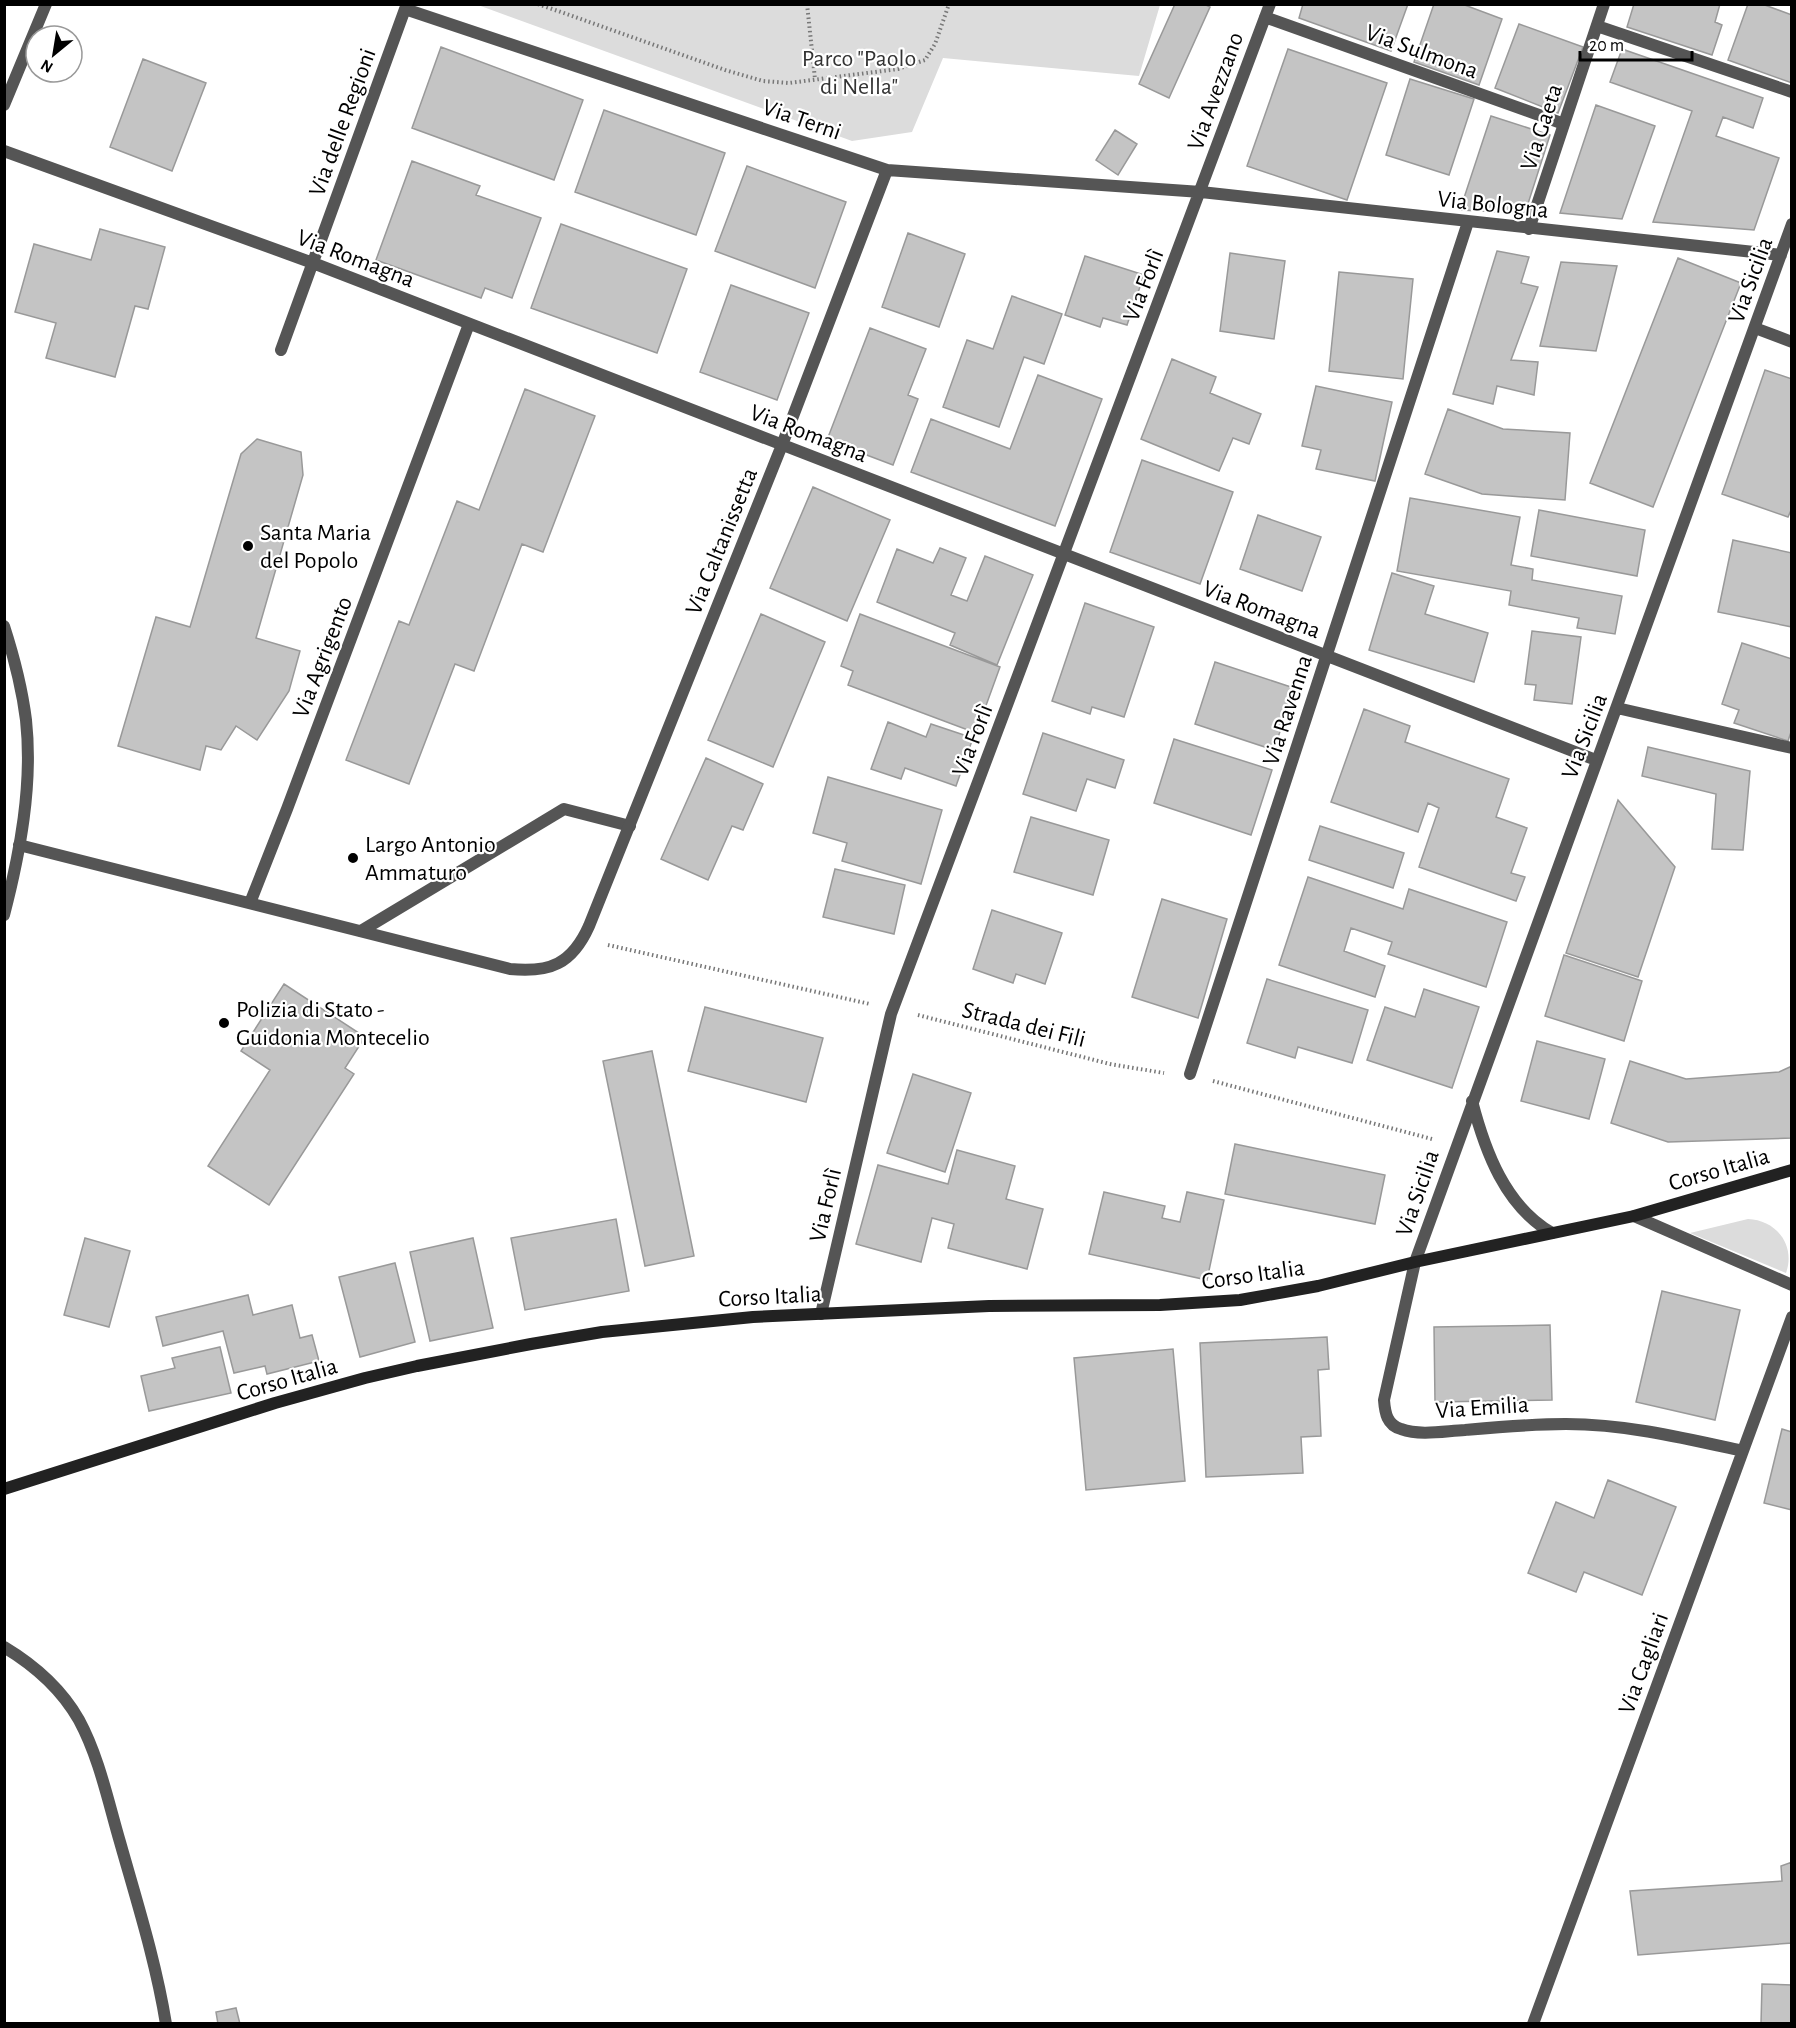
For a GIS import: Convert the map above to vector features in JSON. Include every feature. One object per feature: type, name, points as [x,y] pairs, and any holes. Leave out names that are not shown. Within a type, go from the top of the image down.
[{"type":"street","points":[[4,105],[46,4]]},
{"type":"street","name":"Via Avezzano","points":[[1201,192],[1270,4]]},
{"type":"street","name":"Via Gaeta","points":[[1529,229],[1604,4]]},
{"type":"street","name":"Via Terni","points":[[405,9],[887,170],[1201,192]]},
{"type":"street","name":"Via delle Regioni","points":[[281,350],[405,9]]},
{"type":"street","name":"Via Sulmona","points":[[1265,17],[1564,123]]},
{"type":"street","points":[[1597,27],[1791,92]]},
{"type":"street","name":"Via Romagna","points":[[4,151],[313,263],[1596,760]]},
{"type":"street","name":"Via Caltanissetta","points":[[583,939],[782,445],[887,170]]},
{"type":"street","name":"Via Bologna","points":[[1201,192],[1781,255]]},
{"type":"street","name":"Via Forlì","points":[[821,1314],[893,1009],[1201,192]]},
{"type":"street","name":"Via Ravenna","points":[[1190,1074],[1468,222]]},
{"type":"street","name":"Via Sicilia","points":[[1415,1262],[1791,225]]},
{"type":"street","name":"Via Agrigento","points":[[250,903],[469,324]]},
{"type":"street","points":[[1755,328],[1791,342]]},
{"type":"street","points":[[4,626],[18,674],[26,720],[27,747],[25,802],[19,845],[4,915]]},
{"type":"street","points":[[1617,708],[1791,748]]},
{"type":"street","points":[[361,932],[564,809],[630,826]]},
{"type":"street","points":[[19,845],[510,969],[551,967],[565,960],[583,939]]},
{"type":"street","points":[[1472,1101],[1488,1152],[1507,1189],[1524,1212],[1552,1233]]},
{"type":"street","name":"Corso Italia","points":[[4,1489],[364,1378],[603,1332],[719,1319],[989,1306],[1160,1305],[1240,1300],[1318,1286],[1415,1262],[1634,1216],[1791,1172]]},
{"type":"street","points":[[1634,1216],[1791,1286]]},
{"type":"street","name":"Via Emilia","points":[[1415,1262],[1384,1400],[1385,1415],[1397,1428],[1412,1432],[1436,1432],[1526,1425],[1594,1425],[1655,1432],[1743,1451]]},
{"type":"street","name":"Via Cagliari","points":[[1533,2024],[1791,1317]]},
{"type":"street","points":[[4,1647],[25,1661],[56,1689],[78,1720],[88,1740],[151,1950],[166,2024]]},
{"type":"path","points":[[538,4],[747,77],[778,83],[898,69],[924,60],[935,44],[949,4]]},
{"type":"path","points":[[807,4],[815,80]]},
{"type":"path","name":"Strada dei Fili","points":[[583,939],[893,1009],[1110,1064],[1190,1074],[1456,1146]]},
{"type":"green space","name":"Parco \"Paolo di Nella\"","points":[[1160,4],[1139,76],[943,58],[912,132],[852,141],[478,5]]},
{"type":"green space","points":[[1748,1219],[1767,1224],[1781,1236],[1788,1253],[1786,1273],[1690,1233]]},
{"type":"building","points":[[1175,4],[1204,4],[1210,7],[1169,98],[1139,84]]},
{"type":"building","points":[[1303,4],[1408,4],[1391,51],[1299,18]]},
{"type":"building","points":[[1434,4],[1462,4],[1502,19],[1479,85],[1414,62]]},
{"type":"building","points":[[1634,4],[1720,4],[1715,22],[1722,25],[1712,55],[1627,27]]},
{"type":"building","points":[[1748,4],[1762,4],[1792,15],[1792,83],[1728,60]]},
{"type":"building","points":[[1519,24],[1583,47],[1558,113],[1495,88]]},
{"type":"building","points":[[441,47],[583,100],[554,180],[412,128]]},
{"type":"building","points":[[1288,49],[1387,83],[1347,200],[1247,166]]},
{"type":"building","points":[[1622,49],[1763,98],[1753,128],[1723,117],[1716,136],[1779,158],[1754,230],[1653,222],[1692,111],[1610,82]]},
{"type":"building","points":[[143,59],[206,83],[172,171],[110,147]]},
{"type":"building","points":[[1410,79],[1474,99],[1449,175],[1386,155]]},
{"type":"building","points":[[1596,105],[1655,126],[1622,219],[1560,213]]},
{"type":"building","points":[[604,110],[725,153],[696,235],[575,192]]},
{"type":"building","points":[[1491,116],[1550,135],[1525,213],[1460,210]]},
{"type":"building","points":[[1115,130],[1137,144],[1118,175],[1096,160]]},
{"type":"building","points":[[412,161],[480,186],[476,195],[541,218],[512,298],[485,288],[481,298],[376,260]]},
{"type":"building","points":[[747,166],[846,202],[815,288],[715,251]]},
{"type":"building","points":[[561,224],[687,269],[657,353],[531,308]]},
{"type":"building","points":[[100,229],[165,247],[148,309],[135,306],[115,377],[46,358],[56,323],[15,312],[34,244],[91,260]]},
{"type":"building","points":[[908,233],[965,254],[939,327],[882,307]]},
{"type":"building","points":[[1497,251],[1529,257],[1521,283],[1538,287],[1511,360],[1538,362],[1534,395],[1497,386],[1493,404],[1453,394]]},
{"type":"building","points":[[1230,253],[1285,261],[1274,339],[1220,331]]},
{"type":"building","points":[[1085,256],[1144,275],[1127,325],[1103,318],[1100,327],[1065,315]]},
{"type":"building","points":[[1678,258],[1741,283],[1653,507],[1590,483]]},
{"type":"building","points":[[1561,262],[1617,266],[1596,351],[1540,346]]},
{"type":"building","points":[[1339,272],[1413,279],[1403,379],[1329,371]]},
{"type":"building","points":[[731,285],[809,313],[777,400],[700,372]]},
{"type":"building","points":[[1012,296],[1062,314],[1044,364],[1024,357],[999,427],[943,407],[967,340],[993,349]]},
{"type":"building","points":[[870,328],[926,349],[908,395],[918,399],[893,465],[827,440]]},
{"type":"building","points":[[1172,359],[1216,377],[1210,393],[1261,414],[1249,444],[1233,438],[1219,471],[1141,439]]},
{"type":"building","points":[[1765,370],[1792,379],[1792,508],[1788,517],[1722,494]]},
{"type":"building","points":[[1038,375],[1102,399],[1055,526],[911,472],[931,419],[1010,449]]},
{"type":"building","points":[[1316,386],[1392,402],[1375,481],[1316,469],[1321,450],[1302,446]]},
{"type":"building","points":[[525,389],[595,416],[543,552],[522,544],[474,671],[455,664],[409,784],[346,760],[399,621],[409,625],[457,501],[479,510]]},
{"type":"building","points":[[1448,409],[1503,429],[1570,433],[1565,500],[1482,494],[1425,474]]},
{"type":"building","name":"Santa Maria del Popolo","points":[[257,439],[301,452],[303,475],[256,638],[300,651],[289,691],[257,740],[236,726],[221,750],[206,746],[200,770],[118,746],[156,617],[190,627],[241,454]]},
{"type":"building","points":[[1142,460],[1233,492],[1200,584],[1110,552]]},
{"type":"building","points":[[813,487],[890,520],[847,621],[770,588]]},
{"type":"building","points":[[1410,498],[1520,517],[1511,565],[1533,569],[1532,580],[1622,596],[1615,634],[1577,628],[1579,618],[1509,605],[1511,591],[1397,571]]},
{"type":"building","points":[[1539,510],[1645,530],[1637,576],[1531,556]]},
{"type":"building","points":[[1258,515],[1321,537],[1302,591],[1240,569]]},
{"type":"building","points":[[1733,540],[1792,553],[1792,627],[1718,612]]},
{"type":"building","points":[[940,548],[966,558],[951,595],[967,601],[985,556],[1033,575],[997,665],[950,645],[955,633],[877,602],[897,549],[933,563]]},
{"type":"building","points":[[1392,573],[1434,586],[1425,614],[1488,633],[1474,682],[1369,650]]},
{"type":"building","points":[[1085,603],[1154,627],[1124,717],[1092,707],[1090,714],[1052,701]]},
{"type":"building","points":[[761,614],[825,642],[773,767],[708,740]]},
{"type":"building","points":[[860,614],[1000,667],[976,733],[848,685],[853,671],[841,666]]},
{"type":"building","points":[[1532,631],[1581,637],[1572,704],[1534,700],[1536,685],[1525,684]]},
{"type":"building","points":[[1742,643],[1792,659],[1792,729],[1788,741],[1734,723],[1739,710],[1722,704]]},
{"type":"building","points":[[1215,662],[1294,688],[1274,750],[1195,724]]},
{"type":"building","points":[[1364,709],[1410,726],[1405,742],[1509,779],[1496,817],[1527,828],[1511,873],[1525,877],[1516,901],[1419,867],[1439,808],[1428,803],[1418,832],[1331,802]]},
{"type":"building","points":[[888,722],[926,737],[931,724],[973,738],[956,786],[905,768],[901,779],[871,769]]},
{"type":"building","points":[[1043,733],[1124,760],[1115,788],[1087,779],[1076,811],[1023,794]]},
{"type":"building","points":[[1174,739],[1272,770],[1251,835],[1154,803]]},
{"type":"building","points":[[1648,747],[1750,771],[1743,850],[1712,849],[1716,794],[1642,776]]},
{"type":"building","points":[[706,758],[763,784],[743,830],[732,826],[708,880],[661,859]]},
{"type":"building","points":[[828,777],[942,810],[921,884],[842,861],[847,843],[813,833]]},
{"type":"building","points":[[1618,800],[1675,867],[1638,977],[1566,953]]},
{"type":"building","points":[[1031,817],[1109,840],[1093,895],[1014,872]]},
{"type":"building","points":[[1320,826],[1404,853],[1393,888],[1309,860]]},
{"type":"building","points":[[835,869],[905,885],[894,934],[823,917]]},
{"type":"building","points":[[1308,877],[1403,909],[1409,889],[1507,922],[1486,987],[1388,954],[1392,942],[1351,928],[1344,951],[1385,966],[1375,997],[1279,965]]},
{"type":"building","points":[[1162,899],[1227,919],[1198,1018],[1132,997]]},
{"type":"building","points":[[992,910],[1062,933],[1045,984],[1016,974],[1013,983],[973,969]]},
{"type":"building","points":[[1564,955],[1642,981],[1624,1041],[1545,1016]]},
{"type":"building","points":[[1267,979],[1368,1010],[1352,1063],[1298,1047],[1295,1058],[1247,1043]]},
{"type":"building","points":[[284,984],[365,1037],[345,1068],[354,1074],[269,1205],[208,1166],[270,1070],[241,1051]]},
{"type":"building","points":[[1424,989],[1479,1007],[1452,1088],[1367,1060],[1385,1007],[1415,1017]]},
{"type":"building","points":[[705,1007],[823,1038],[806,1102],[688,1071]]},
{"type":"building","points":[[1537,1041],[1605,1059],[1589,1119],[1521,1101]]},
{"type":"building","points":[[652,1051],[694,1256],[645,1266],[603,1061]]},
{"type":"building","points":[[1630,1061],[1686,1079],[1779,1072],[1792,1066],[1792,1138],[1668,1142],[1611,1123]]},
{"type":"building","points":[[913,1074],[971,1093],[945,1172],[887,1153]]},
{"type":"building","points":[[1235,1144],[1385,1175],[1375,1224],[1225,1194]]},
{"type":"building","points":[[957,1150],[1015,1166],[1006,1199],[1043,1209],[1027,1269],[948,1248],[954,1224],[932,1218],[921,1262],[856,1244],[878,1165],[948,1184]]},
{"type":"building","points":[[1104,1192],[1165,1206],[1162,1218],[1180,1222],[1187,1192],[1224,1200],[1207,1280],[1089,1254]]},
{"type":"building","points":[[616,1219],[629,1291],[525,1310],[511,1238]]},
{"type":"building","points":[[85,1238],[130,1251],[109,1327],[64,1315]]},
{"type":"building","points":[[473,1238],[493,1328],[430,1341],[410,1252]]},
{"type":"building","points":[[395,1263],[415,1342],[360,1357],[339,1277]]},
{"type":"building","points":[[1662,1291],[1740,1310],[1715,1420],[1636,1402]]},
{"type":"building","points":[[248,1295],[253,1315],[292,1305],[300,1338],[312,1335],[319,1361],[267,1374],[265,1366],[234,1373],[223,1331],[163,1346],[156,1317]]},
{"type":"building","points":[[1550,1325],[1552,1400],[1435,1402],[1434,1327]]},
{"type":"building","points":[[1327,1337],[1329,1369],[1318,1370],[1321,1436],[1301,1437],[1303,1473],[1206,1477],[1200,1343]]},
{"type":"building","points":[[220,1347],[231,1393],[149,1411],[141,1376],[175,1368],[172,1358]]},
{"type":"building","points":[[1173,1349],[1185,1481],[1086,1490],[1074,1358]]},
{"type":"building","points":[[1782,1429],[1792,1432],[1792,1510],[1764,1503]]},
{"type":"building","points":[[1608,1480],[1676,1507],[1642,1595],[1584,1572],[1576,1592],[1528,1573],[1556,1502],[1594,1518]]},
{"type":"building","points":[[1792,1862],[1792,1943],[1638,1955],[1630,1891],[1782,1881],[1781,1866]]},
{"type":"building","points":[[1762,1984],[1792,1985],[1792,2024],[1761,2024]]},
{"type":"building","points":[[236,2008],[240,2024],[218,2024],[216,2012]]},
{"type":"place","name":"Santa Maria del Popolo","points":[[248,546]]},
{"type":"place","name":"Largo Antonio Ammaturo","points":[[353,858]]},
{"type":"place","name":"Polizia di Stato - Guidonia Montecelio","points":[[224,1023]]}]
